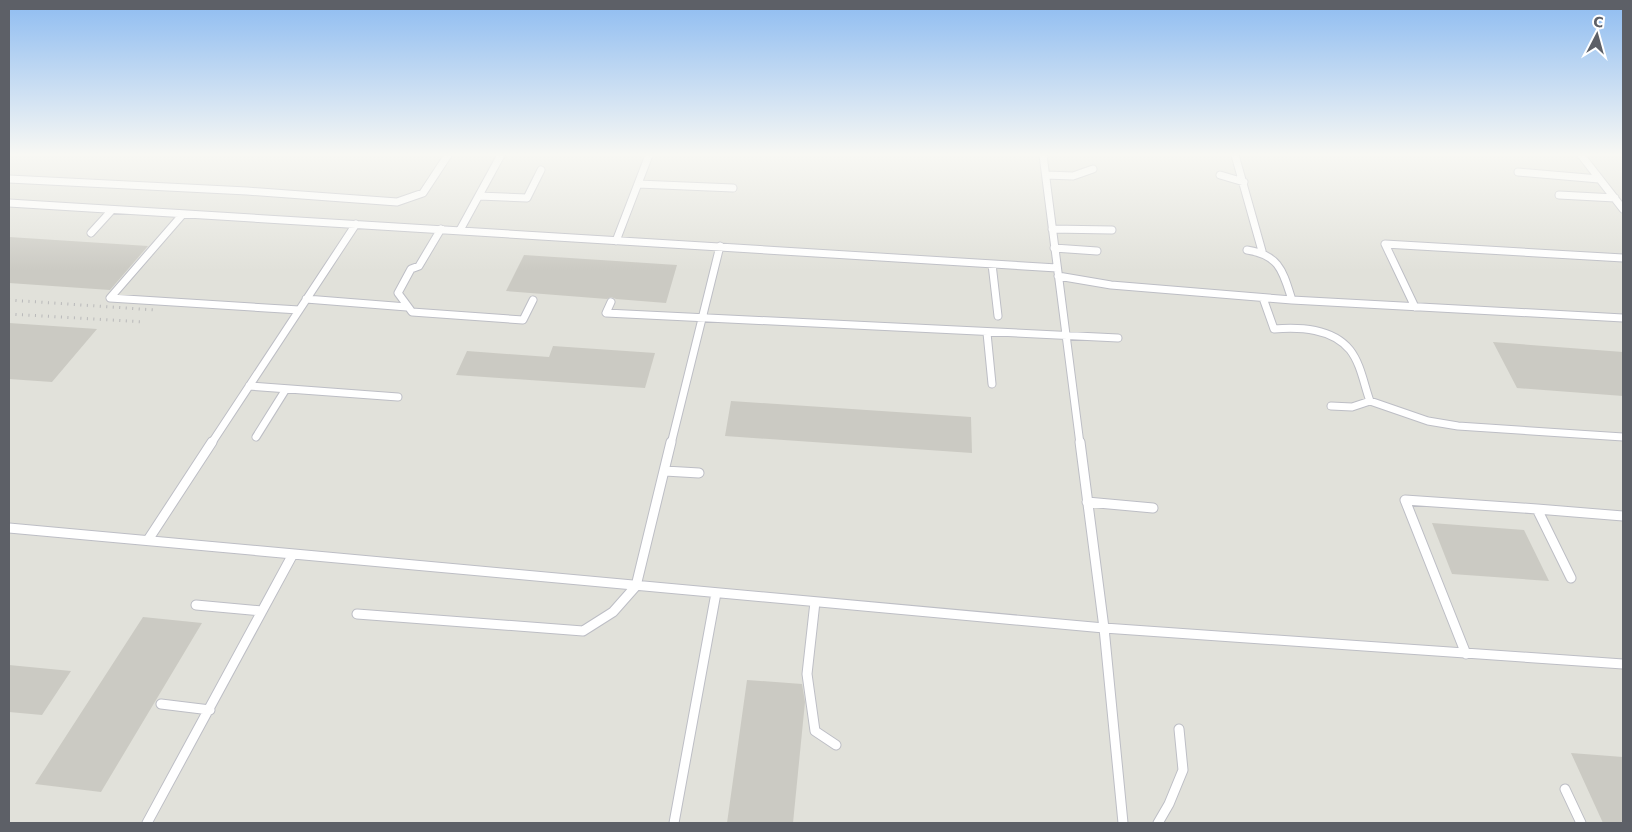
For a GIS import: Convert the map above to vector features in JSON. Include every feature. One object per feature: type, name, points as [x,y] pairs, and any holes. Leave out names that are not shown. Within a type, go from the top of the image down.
[{"type":"lane","points":[[286,194],[397,202],[421,194]]},
{"type":"lane","points":[[460,230],[479,196],[527,198],[529,194]]},
{"type":"lane","points":[[616,241],[634,194]]},
{"type":"lane","points":[[1048,194],[1104,628],[1123,823]]},
{"type":"lane","points":[[1247,194],[1262,251]]},
{"type":"lane","points":[[1611,194],[1623,209]]},
{"type":"lane","points":[[1559,195],[1615,198]]},
{"type":"lane","points":[[9,203],[992,264],[1058,272],[1111,286],[1292,300],[1623,318]]},
{"type":"lane","points":[[92,233],[112,210]]},
{"type":"lane","points":[[183,214],[110,298],[299,310]]},
{"type":"lane","points":[[148,540],[356,224]]},
{"type":"lane","points":[[441,229],[419,266],[411,269],[398,293],[412,312],[523,320],[533,300]]},
{"type":"lane","points":[[1052,229],[1112,230]]},
{"type":"lane","points":[[1414,307],[1385,244],[1623,258]]},
{"type":"lane","points":[[357,614],[583,631],[597,626],[623,604],[636,586],[720,246]]},
{"type":"lane","points":[[1054,248],[1097,251]]},
{"type":"lane","points":[[1247,250],[1262,251],[1278,262],[1292,300]]},
{"type":"lane","points":[[992,264],[998,316]]},
{"type":"lane","points":[[1263,298],[1274,329],[1304,328],[1320,331],[1350,350],[1370,401]]},
{"type":"lane","points":[[306,299],[407,307]]},
{"type":"lane","points":[[611,302],[606,313],[1118,338]]},
{"type":"lane","points":[[987,333],[992,384]]},
{"type":"lane","points":[[249,386],[398,397]]},
{"type":"lane","points":[[256,437],[286,388]]},
{"type":"lane","points":[[1330,406],[1352,407],[1370,401],[1428,421],[1458,426],[1623,437]]},
{"type":"lane","points":[[664,471],[699,473]]},
{"type":"lane","points":[[1466,654],[1405,500],[1623,516]]},
{"type":"lane","points":[[1087,502],[1153,508]]},
{"type":"lane","points":[[1538,509],[1571,578]]},
{"type":"lane","points":[[9,528],[1104,628],[1623,664]]},
{"type":"lane","points":[[147,823],[293,554]]},
{"type":"lane","points":[[674,823],[716,593]]},
{"type":"lane","points":[[815,602],[807,674],[814,731],[836,745]]},
{"type":"lane","points":[[196,605],[262,611]]},
{"type":"lane","points":[[160,704],[210,710]]},
{"type":"lane","points":[[1158,823],[1169,804],[1183,770],[1179,729]]},
{"type":"lane","points":[[1565,789],[1581,823]]},
{"type":"shaded area","points":[[9,194],[1623,194],[1623,823],[9,823]]},
{"type":"building","points":[[9,237],[148,246],[110,290],[9,283]]},
{"type":"building","points":[[524,255],[677,265],[666,303],[611,297],[607,299],[506,291]]},
{"type":"building","points":[[9,323],[97,329],[52,382],[9,379]]},
{"type":"building","points":[[1493,342],[1623,352],[1623,396],[1517,388]]},
{"type":"building","points":[[553,346],[655,353],[645,388],[456,375],[467,351],[549,357]]},
{"type":"building","points":[[731,401],[971,417],[972,453],[725,436]]},
{"type":"building","points":[[1432,523],[1524,530],[1549,581],[1452,574]]},
{"type":"building","points":[[143,617],[202,623],[101,792],[35,784]]},
{"type":"building","points":[[9,665],[71,671],[42,715],[9,712]]},
{"type":"building","points":[[747,680],[802,684],[805,702],[793,823],[727,823]]},
{"type":"building","points":[[1571,753],[1623,757],[1623,823],[1603,823]]},
{"type":"railway","points":[[9,300],[155,310]]},
{"type":"railway","points":[[9,314],[145,322]]}]
